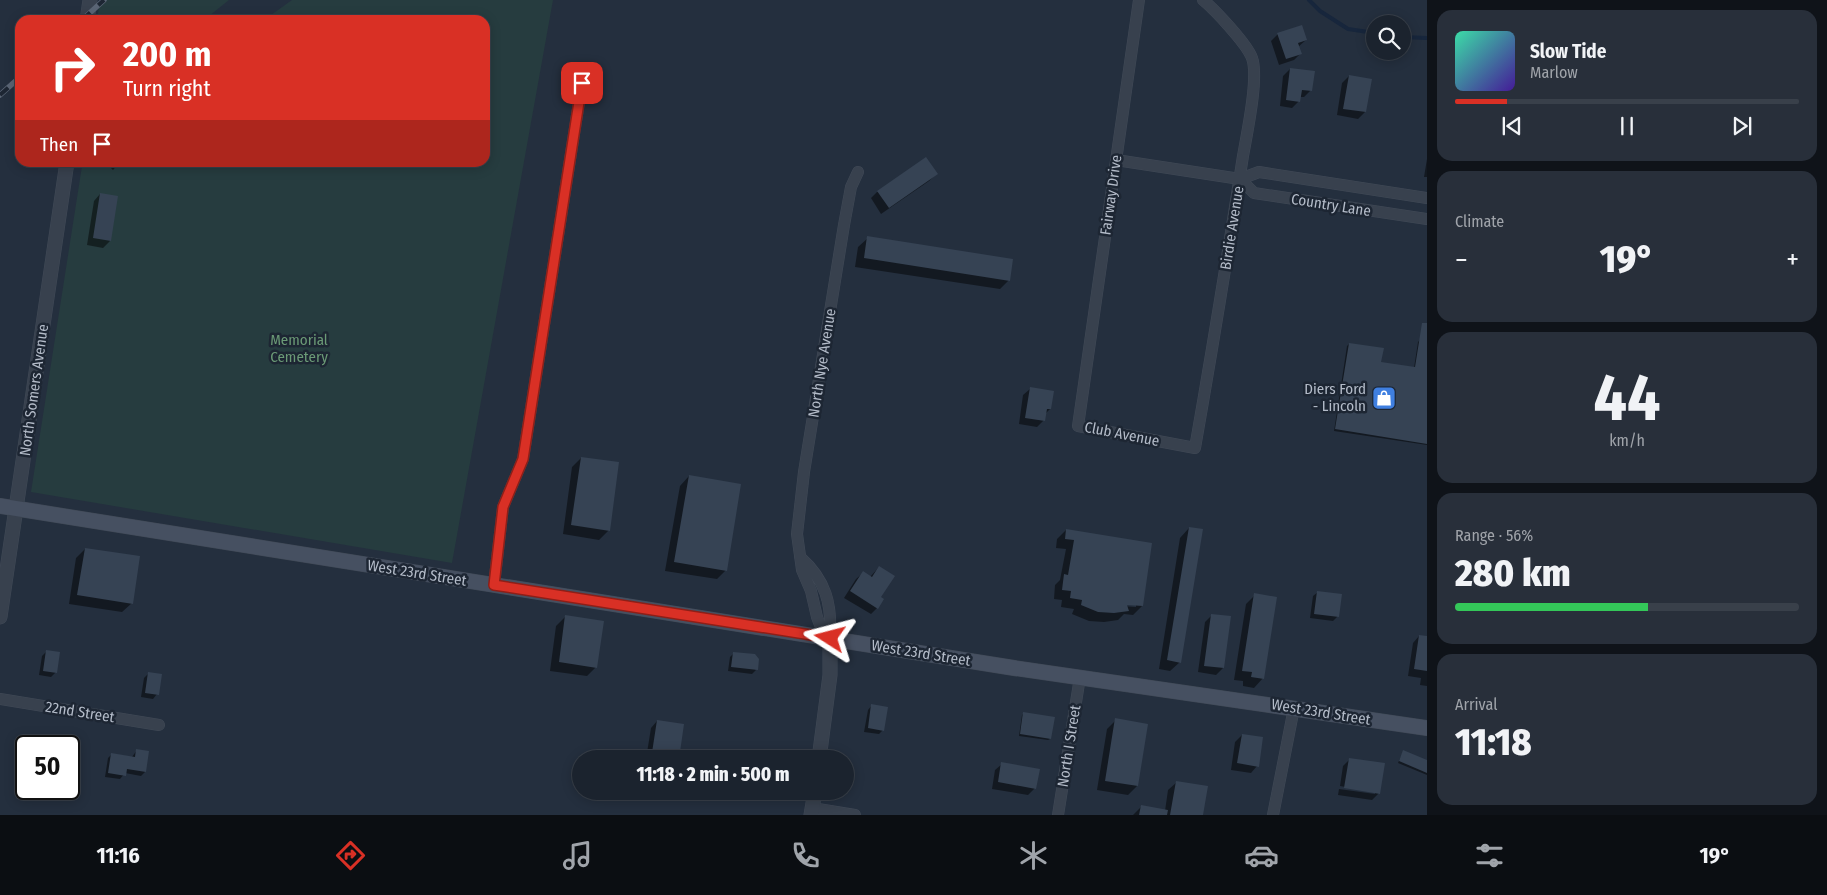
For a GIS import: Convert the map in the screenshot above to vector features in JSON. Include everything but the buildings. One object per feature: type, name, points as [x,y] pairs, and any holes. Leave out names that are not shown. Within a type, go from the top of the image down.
[{"type":"main road","name":"West 23rd Street","points":[[0,506],[1080,677],[1427,728]]},
{"type":"street","points":[[88,15],[90,0]]},
{"type":"street","name":"Fairway Drive","points":[[1083,390],[1139,0]]},
{"type":"street","name":"Birdie Avenue","points":[[1171,444],[1196,448],[1253,94],[1252,57],[1242,42],[1203,0]]},
{"type":"street","points":[[494,585],[503,507],[523,459],[582,83]]},
{"type":"street","name":"Country Lane","points":[[1116,160],[1240,179],[1259,172],[1427,198]]},
{"type":"street","name":"North Somers Avenue","points":[[0,617],[66,167]]},
{"type":"street","name":"North Nye Avenue","points":[[820,750],[830,675],[831,613],[816,573],[800,557],[797,534],[804,472],[845,216],[851,187],[858,172]]},
{"type":"street","name":"Country Lane","points":[[1240,179],[1254,193],[1427,219]]},
{"type":"street","name":"Club Avenue","points":[[1083,390],[1078,426],[1171,444]]},
{"type":"street","name":"North I Street","points":[[1058,815],[1080,677]]},
{"type":"street","name":"22nd Street","points":[[0,699],[160,725]]},
{"type":"street","points":[[1273,815],[1294,708]]},
{"type":"street","points":[[812,812],[855,815]]},
{"type":"green space","points":[[100,0],[229,0],[210,15],[98,15]]},
{"type":"green space","name":"Memorial Cemetery","points":[[292,0],[553,0],[452,563],[31,492],[82,167],[490,167],[490,15],[271,15]]},
{"type":"waterway","points":[[1309,0],[1320,11],[1348,29],[1366,32]]},
{"type":"waterway","points":[[1411,37],[1427,38]]},
{"type":"railway","points":[[88,15],[104,0]]},
{"type":"railway","points":[[0,95],[15,82]]},
{"type":"place","name":"Diers Ford - Lincoln","points":[[1384,398]]},
{"type":"route","points":[[582,83],[523,459],[503,507],[494,585],[830,638]]}]
